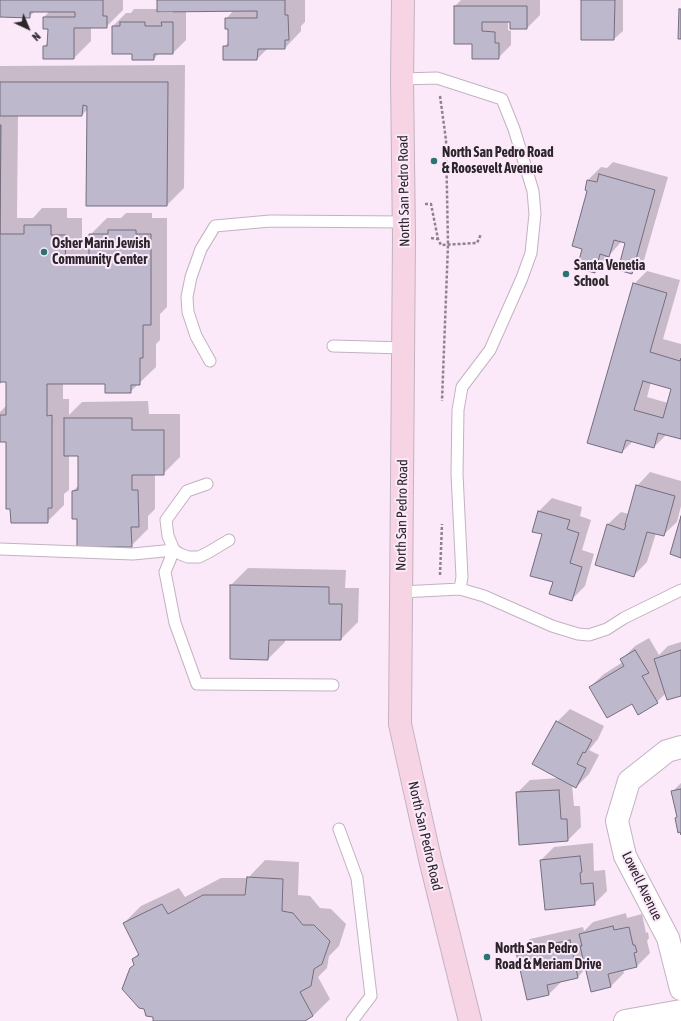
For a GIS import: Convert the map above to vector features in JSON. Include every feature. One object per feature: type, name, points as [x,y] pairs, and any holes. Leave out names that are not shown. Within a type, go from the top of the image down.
[{"type":"main road","name":"North San Pedro Road","points":[[403,0],[402,79],[404,348],[400,724],[430,859],[470,1021]]},
{"type":"street","name":"Lowell Avenue","points":[[681,747],[667,750],[629,782],[617,821],[626,856],[668,938],[681,990]]},
{"type":"street","points":[[625,1021],[681,1011]]},
{"type":"lane","points":[[402,79],[437,78],[502,99],[514,128],[532,191],[535,214],[531,252],[522,278],[490,350],[462,387],[458,410],[458,482],[462,577],[460,589]]},
{"type":"lane","points":[[210,361],[196,336],[188,312],[187,297],[191,277],[201,249],[215,226],[270,221],[404,213]]},
{"type":"lane","points":[[333,346],[404,348]]},
{"type":"lane","points":[[207,484],[187,491],[166,520],[168,536],[174,550],[188,557],[198,557],[229,540]]},
{"type":"lane","points":[[0,549],[133,554],[174,550]]},
{"type":"lane","points":[[174,550],[165,572],[175,623],[196,684],[333,685]]},
{"type":"lane","points":[[401,592],[460,589],[484,596],[552,626],[578,634],[589,635],[607,629],[624,618],[681,590]]},
{"type":"lane","points":[[339,829],[358,878],[371,996],[352,1021]]},
{"type":"path","points":[[440,96],[446,140],[448,244],[441,387],[442,403]]},
{"type":"path","points":[[404,213],[431,204],[438,239],[441,245],[477,243],[481,234]]},
{"type":"path","points":[[430,238],[438,239]]},
{"type":"path","points":[[440,576],[442,521]]},
{"type":"building","points":[[0,0],[103,0],[103,16],[107,16],[107,28],[74,28],[74,59],[43,59],[43,46],[47,46],[48,29],[43,29],[43,17],[75,17],[75,12],[30,12],[30,18],[0,17]]},
{"type":"building","points":[[157,0],[285,0],[285,15],[288,15],[289,40],[285,40],[285,49],[258,49],[257,60],[223,60],[223,46],[228,46],[228,29],[225,29],[225,18],[257,18],[257,11],[157,12]]},
{"type":"building","points":[[581,0],[615,0],[614,40],[581,40]]},
{"type":"building","points":[[454,6],[527,6],[527,29],[510,29],[510,22],[482,22],[482,31],[495,32],[495,43],[499,43],[499,59],[472,59],[472,44],[454,44]]},
{"type":"building","points":[[679,9],[681,9],[681,39],[678,39]]},
{"type":"building","points":[[120,22],[145,22],[145,26],[162,26],[161,22],[173,22],[173,54],[154,54],[154,60],[132,60],[132,54],[112,54],[112,26],[120,26]]},
{"type":"building","points":[[0,82],[168,82],[167,206],[86,206],[87,106],[83,105],[82,116],[0,116]]},
{"type":"building","points":[[0,125],[1,125],[0,234]]},
{"type":"building","points":[[599,174],[655,190],[632,274],[618,270],[625,243],[614,240],[609,257],[600,254],[595,273],[577,268],[582,249],[572,246],[587,191],[585,190],[587,180],[597,182]]},
{"type":"building","points":[[24,225],[51,225],[51,235],[66,235],[65,264],[89,264],[89,234],[108,234],[108,230],[136,230],[136,234],[151,234],[151,325],[143,325],[143,358],[140,358],[140,385],[131,385],[131,393],[105,393],[105,384],[47,384],[47,416],[52,415],[52,508],[48,508],[48,523],[11,523],[10,509],[6,509],[6,442],[0,442],[0,415],[6,415],[6,382],[0,382],[0,234],[24,234]]},
{"type":"building","points":[[633,283],[667,293],[650,352],[680,361],[681,358],[681,439],[658,433],[654,448],[626,440],[622,453],[587,443]],"holes":[[[643,381],[671,389],[663,418],[634,410]]]},
{"type":"building","points":[[64,418],[132,418],[132,430],[164,430],[164,475],[132,475],[132,490],[138,490],[139,527],[131,527],[132,547],[77,547],[77,519],[72,519],[72,491],[78,490],[78,456],[64,456]]},
{"type":"building","points":[[636,485],[675,496],[664,536],[647,532],[634,577],[595,565],[607,524],[624,530]]},
{"type":"building","points":[[538,511],[570,520],[567,529],[579,533],[570,563],[582,567],[572,601],[549,594],[553,582],[530,576],[542,534],[532,532]]},
{"type":"building","points":[[681,516],[681,558],[670,554]]},
{"type":"building","points":[[230,585],[329,587],[329,604],[342,604],[341,640],[269,640],[268,660],[230,659]]},
{"type":"building","points":[[635,650],[649,673],[642,676],[658,703],[638,715],[632,704],[607,718],[589,687],[624,666],[620,659]]},
{"type":"building","points":[[681,650],[681,696],[667,700],[654,659]]},
{"type":"building","points":[[556,721],[592,740],[585,753],[583,752],[577,764],[586,768],[576,788],[532,764]]},
{"type":"building","points":[[681,789],[681,835],[680,832],[678,833],[675,818],[677,817],[671,791]]},
{"type":"building","points":[[559,790],[561,819],[567,819],[568,841],[519,845],[516,792]]},
{"type":"building","points":[[580,856],[582,872],[580,873],[581,884],[593,883],[595,905],[545,910],[540,860]]},
{"type":"building","points":[[247,877],[283,879],[282,911],[293,913],[303,925],[314,925],[330,941],[322,964],[314,969],[311,986],[300,992],[313,1016],[305,1021],[153,1021],[153,1017],[146,1016],[144,1009],[139,1008],[122,989],[130,968],[134,965],[132,959],[139,955],[123,923],[162,904],[168,914],[203,895],[245,895]]},
{"type":"building","points":[[613,926],[614,930],[629,927],[633,945],[635,945],[637,952],[634,953],[637,967],[608,974],[611,987],[591,992],[580,946],[582,946],[579,934]]},
{"type":"building","points":[[570,940],[578,978],[547,985],[549,995],[527,1000],[516,952]]},
{"type":"place","name":"North San Pedro Road & Roosevelt Avenue","points":[[434,161]]},
{"type":"place","name":"Osher Marin Jewish Community Center","points":[[44,252]]},
{"type":"place","name":"Santa Venetia School","points":[[566,274]]},
{"type":"place","name":"North San Pedro Road & Meriam Drive","points":[[487,957]]}]
